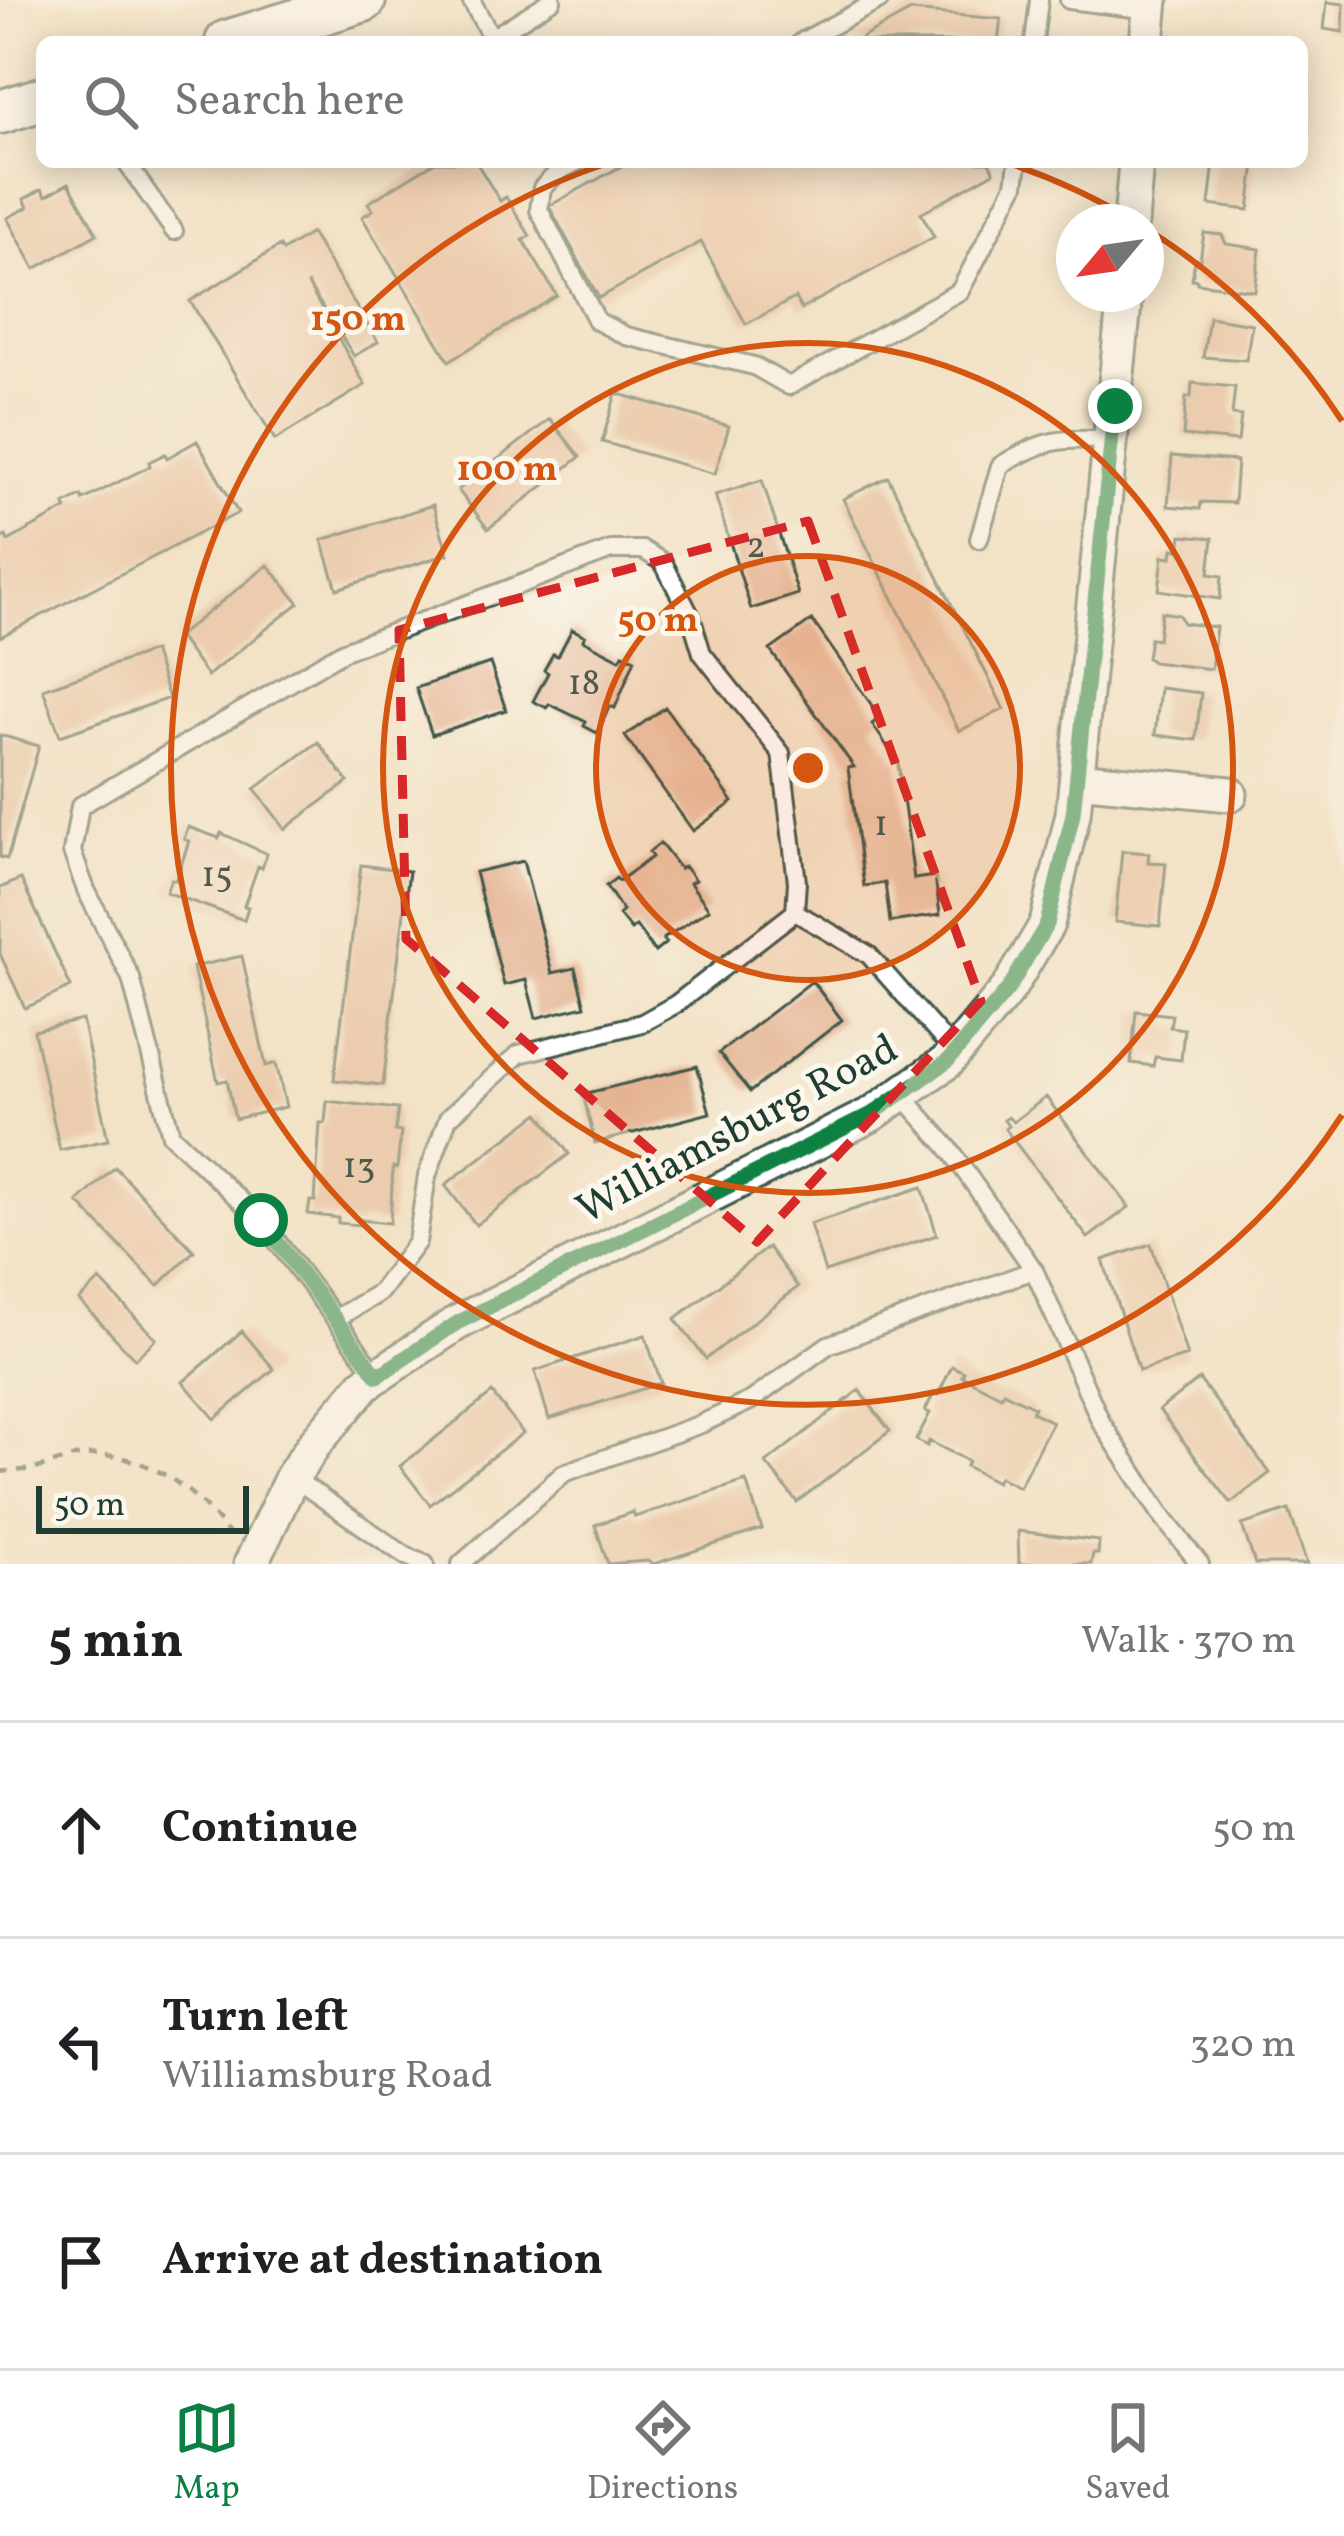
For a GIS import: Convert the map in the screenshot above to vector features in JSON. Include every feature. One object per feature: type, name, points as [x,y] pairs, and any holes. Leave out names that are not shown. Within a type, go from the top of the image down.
[{"type":"street","points":[[247,36],[364,0]]},
{"type":"street","points":[[0,112],[36,101]]},
{"type":"street","points":[[1132,204],[1136,168]]},
{"type":"street","name":"Williamsburg Road","points":[[252,1563],[292,1477],[349,1400],[378,1376],[457,1323],[872,1114],[956,1054],[1009,988],[1047,924],[1073,814],[1123,312]]},
{"type":"street","points":[[1077,778],[1230,794]]},
{"type":"lane","points":[[471,0],[491,36]]},
{"type":"lane","points":[[499,36],[552,0]]},
{"type":"lane","points":[[812,36],[880,0]]},
{"type":"lane","points":[[1035,36],[1039,0]]},
{"type":"lane","points":[[1069,0],[1149,17]]},
{"type":"lane","points":[[130,168],[174,231]]},
{"type":"lane","points":[[555,168],[542,188],[539,211],[597,321],[626,336],[754,366],[789,386],[960,291],[1015,184],[1017,168]]},
{"type":"lane","points":[[979,539],[1000,466],[1035,444],[1080,438],[1112,441]]},
{"type":"lane","points":[[335,1319],[379,1293],[417,1242],[428,1176],[448,1118],[519,1054],[642,1023],[676,1004],[795,912],[797,882],[781,753],[702,653],[691,617],[663,562],[643,550],[611,550],[344,651],[80,806],[72,852],[131,978],[171,1136],[261,1220],[335,1319],[378,1376]]},
{"type":"lane","points":[[795,912],[869,956],[956,1054]]},
{"type":"lane","points":[[901,1094],[948,1147],[1034,1270],[1101,1422],[1164,1519],[1200,1564]]},
{"type":"lane","points":[[461,1564],[482,1557],[564,1473],[752,1400],[828,1345],[1034,1270]]},
{"type":"lane","points":[[292,1477],[406,1556],[425,1564]]},
{"type":"path","points":[[3,1471],[36,1468],[82,1455],[121,1456],[166,1473],[212,1510],[252,1563]]},
{"type":"highlighted area","points":[[808,521],[981,1001],[757,1242],[406,939],[399,630]]},
{"type":"building","points":[[1327,2],[1344,4],[1343,32],[1324,29]]},
{"type":"building","points":[[911,11],[1001,19],[999,36],[865,36]]},
{"type":"building","points":[[425,168],[480,168],[500,201],[506,197],[530,236],[523,240],[557,296],[449,361],[362,217],[373,210],[368,203]]},
{"type":"building","points":[[618,168],[992,168],[994,172],[921,213],[934,237],[801,309],[795,298],[746,324],[701,242],[599,298],[549,206]]},
{"type":"building","points":[[1213,168],[1254,168],[1249,210],[1209,205]]},
{"type":"building","points":[[69,183],[97,234],[35,269],[7,218],[28,207],[24,199],[42,189],[46,196]]},
{"type":"building","points":[[311,233],[378,342],[354,356],[307,283],[365,385],[275,440],[190,301],[280,246],[283,251]]},
{"type":"building","points":[[1204,233],[1222,235],[1226,244],[1260,249],[1255,291],[1192,279]]},
{"type":"building","points":[[1209,317],[1252,324],[1246,360],[1203,357]]},
{"type":"building","points":[[1192,383],[1235,387],[1232,415],[1241,416],[1238,441],[1183,436]]},
{"type":"building","points":[[616,393],[729,426],[715,474],[602,442]]},
{"type":"building","points":[[550,419],[580,457],[488,529],[458,490]]},
{"type":"building","points":[[197,441],[238,513],[0,637],[0,539],[6,536],[8,541],[66,509],[65,504],[81,496],[83,500]]},
{"type":"building","points":[[1172,456],[1237,461],[1234,503],[1201,502],[1200,509],[1168,506]]},
{"type":"building","points":[[888,477],[1004,709],[959,731],[843,499]]},
{"type":"building","points":[[762,480],[798,594],[751,609],[715,495]]},
{"type":"building","points":[[433,505],[448,554],[337,589],[322,540]]},
{"type":"building","points":[[1182,535],[1213,538],[1209,574],[1222,576],[1220,599],[1159,590],[1163,556],[1172,557],[1173,549],[1180,550]]},
{"type":"building","points":[[268,565],[299,603],[207,676],[178,636]]},
{"type":"building","points":[[1161,612],[1179,615],[1183,623],[1216,627],[1211,669],[1147,658],[1150,638],[1158,639]]},
{"type":"building","points":[[812,620],[880,717],[872,724],[898,762],[914,879],[935,876],[940,915],[890,922],[885,883],[864,886],[848,768],[854,767],[770,650]]},
{"type":"building","points":[[572,629],[620,659],[623,654],[635,659],[615,708],[610,706],[597,733],[584,726],[586,722],[533,701],[548,673],[544,670],[553,654],[558,656]]},
{"type":"building","points":[[153,651],[169,698],[60,736],[43,689]]},
{"type":"building","points":[[490,663],[506,710],[432,735],[416,688]]},
{"type":"building","points":[[1160,688],[1201,693],[1196,740],[1155,735]]},
{"type":"building","points":[[665,707],[733,802],[693,831],[625,736]]},
{"type":"building","points":[[0,735],[39,746],[7,859],[0,857]]},
{"type":"building","points":[[318,742],[348,782],[285,829],[255,789]]},
{"type":"building","points":[[188,827],[219,838],[221,833],[267,854],[244,906],[248,907],[244,920],[166,892],[171,879],[176,880],[189,841],[184,839]]},
{"type":"building","points":[[660,843],[695,880],[690,883],[709,909],[663,939],[666,943],[655,952],[636,926],[631,930],[619,915],[623,911],[606,886],[652,857],[649,852]]},
{"type":"building","points":[[1122,851],[1149,853],[1148,862],[1166,863],[1160,926],[1115,922]]},
{"type":"building","points":[[523,861],[552,973],[575,968],[585,1006],[536,1018],[526,980],[504,985],[475,872]]},
{"type":"building","points":[[361,865],[409,871],[383,1085],[334,1080]]},
{"type":"building","points":[[21,879],[71,987],[25,1008],[0,954],[0,888]]},
{"type":"building","points":[[242,956],[266,1066],[276,1063],[286,1107],[235,1119],[227,1080],[218,1082],[193,967]]},
{"type":"building","points":[[812,981],[842,1020],[750,1092],[719,1053]]},
{"type":"building","points":[[1136,1011],[1172,1015],[1170,1027],[1184,1029],[1181,1060],[1155,1057],[1153,1066],[1131,1063]]},
{"type":"building","points":[[82,1020],[108,1140],[60,1150],[34,1031]]},
{"type":"building","points":[[697,1066],[710,1113],[595,1143],[583,1094]]},
{"type":"building","points":[[1046,1097],[1129,1207],[1088,1238],[1005,1129],[1004,1120],[1008,1117],[1013,1122]]},
{"type":"building","points":[[327,1101],[398,1109],[395,1131],[401,1132],[397,1168],[393,1167],[390,1223],[338,1223],[338,1218],[308,1214],[310,1201],[315,1201],[320,1123],[325,1123]]},
{"type":"building","points":[[539,1113],[569,1154],[476,1225],[445,1185]]},
{"type":"building","points":[[115,1167],[194,1251],[158,1286],[78,1202]]},
{"type":"building","points":[[922,1187],[937,1235],[825,1272],[810,1224]]},
{"type":"building","points":[[1151,1244],[1187,1356],[1139,1371],[1103,1260]]},
{"type":"building","points":[[768,1247],[798,1287],[706,1359],[675,1319]]},
{"type":"building","points":[[100,1280],[156,1339],[135,1359],[79,1300]]},
{"type":"building","points":[[242,1331],[274,1369],[215,1419],[183,1382]]},
{"type":"building","points":[[645,1335],[661,1383],[549,1419],[535,1371]]},
{"type":"building","points":[[952,1366],[1001,1396],[1003,1392],[1034,1407],[1032,1412],[1052,1422],[1019,1487],[999,1477],[996,1482],[966,1466],[968,1461],[929,1441],[927,1446],[916,1440],[930,1413],[925,1411]]},
{"type":"building","points":[[1199,1379],[1270,1473],[1231,1503],[1159,1410]]},
{"type":"building","points":[[859,1390],[890,1431],[797,1502],[766,1463]]},
{"type":"building","points":[[492,1393],[523,1433],[430,1505],[400,1466]]},
{"type":"building","points":[[746,1481],[762,1529],[654,1564],[608,1564],[595,1525]]},
{"type":"building","points":[[1289,1510],[1307,1564],[1255,1564],[1242,1525]]},
{"type":"building","points":[[1018,1531],[1099,1541],[1098,1554],[1093,1554],[1091,1564],[1019,1564]]},
{"type":"route","points":[[261,1220],[378,1376],[457,1323],[872,1114],[926,1079],[968,1042],[1009,988],[1047,924],[1073,814],[1115,406]]}]
